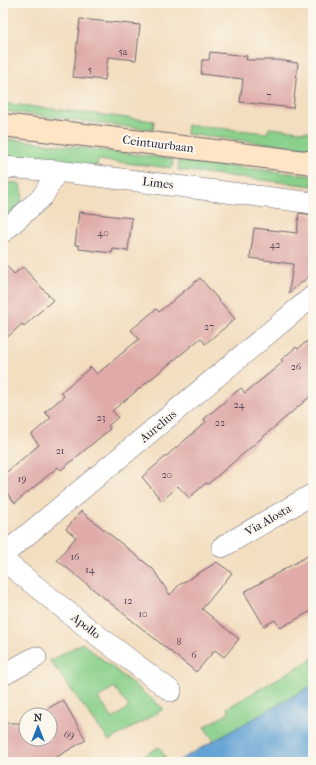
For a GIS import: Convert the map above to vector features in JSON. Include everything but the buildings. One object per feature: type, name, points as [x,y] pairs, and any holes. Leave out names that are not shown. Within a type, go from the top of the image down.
[{"type":"street","name":"Ceintuurbaan","points":[[3,125],[313,163]]},
{"type":"street","name":"Limes","points":[[3,167],[57,171],[313,203]]},
{"type":"street","points":[[3,232],[43,196],[57,171]]},
{"type":"street","name":"Aurelius","points":[[3,555],[313,296]]},
{"type":"street","name":"Via Alosta","points":[[222,547],[313,494]]},
{"type":"street","name":"Apollo","points":[[3,560],[89,629],[171,691]]},
{"type":"street","points":[[3,675],[36,657]]},
{"type":"green space","points":[[3,103],[154,121],[153,130],[3,111]]},
{"type":"green space","points":[[187,125],[267,133],[269,128],[313,132],[313,149],[186,134]]},
{"type":"green space","points":[[3,138],[173,159],[172,168],[98,160],[97,167],[3,155]]},
{"type":"green space","points":[[179,160],[313,176],[313,186],[178,170]]},
{"type":"green space","points":[[3,182],[19,183],[22,190],[22,196],[19,206],[3,222]]},
{"type":"green space","points":[[82,643],[164,709],[109,741],[50,661]],"holes":[[[114,687],[129,707],[113,719],[98,698]]]},
{"type":"green space","points":[[313,658],[313,685],[214,741],[204,727],[229,713],[227,708]]},
{"type":"green space","points":[[159,747],[168,762],[133,762]]},
{"type":"water","points":[[259,3],[313,3],[313,11]]},
{"type":"water","points":[[313,685],[313,762],[176,762]]}]
